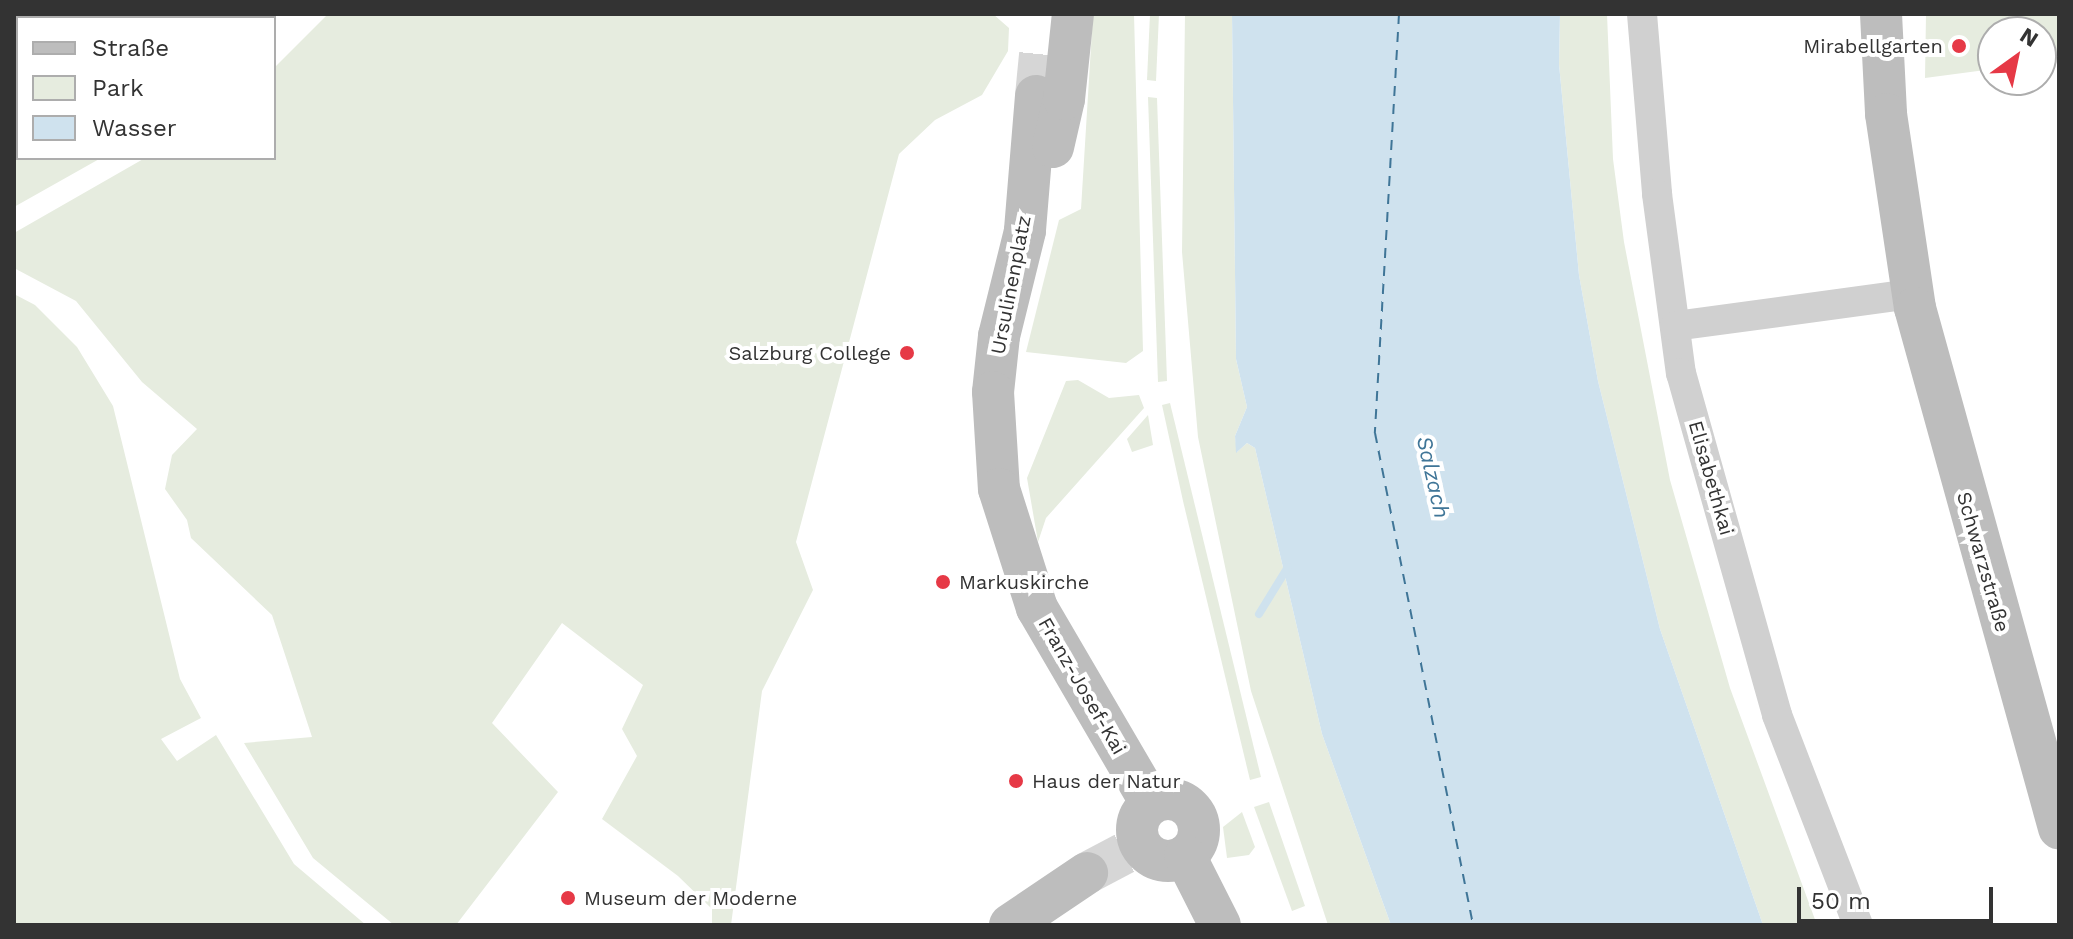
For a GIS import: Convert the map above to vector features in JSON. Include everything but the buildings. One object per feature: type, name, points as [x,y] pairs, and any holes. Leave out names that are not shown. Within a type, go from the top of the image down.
[{"type":"street","name":"Elisabethkai","points":[[1642,14],[1681,373],[1776,712],[1858,925]]},
{"type":"street","name":"Schwarzstraße","points":[[1881,14],[1886,114],[1912,294],[1943,421],[2059,828]]},
{"type":"street","points":[[1025,231],[1043,190],[1064,99],[1053,21]]},
{"type":"street","name":"Ursulinenplatz","points":[[1006,520],[992,442],[993,392],[999,336],[1025,231],[1036,96]]},
{"type":"street","points":[[1675,326],[1912,294]]},
{"type":"street","name":"Franz-Josef-Kai","points":[[1006,520],[1043,620],[1151,803],[1167,798],[1183,802],[1196,816],[1196,844],[1185,856],[1220,925]]},
{"type":"street","points":[[1010,925],[1087,873]]},
{"type":"green space","points":[[14,14],[116,14],[16,16],[16,160],[97,160],[14,207]]},
{"type":"green space","points":[[328,14],[993,14],[1009,28],[1008,51],[982,95],[935,120],[899,154],[796,542],[813,590],[762,691],[731,925],[712,925],[712,909],[678,876],[602,819],[637,756],[622,729],[643,685],[562,623],[492,723],[558,792],[456,925],[394,925],[313,858],[244,743],[312,737],[272,615],[191,538],[187,520],[165,489],[172,455],[197,429],[142,382],[76,301],[14,268],[14,233],[142,160],[276,160],[276,66]]},
{"type":"green space","points":[[1093,14],[1134,14],[1143,351],[1126,363],[1026,352],[1059,220],[1081,209]]},
{"type":"green space","points":[[1150,14],[1159,14],[1156,81],[1147,80]]},
{"type":"green space","points":[[1185,14],[1232,14],[1236,359],[1247,407],[1235,436],[1237,452],[1247,443],[1255,448],[1322,734],[1391,925],[1328,925],[1251,691],[1198,437],[1182,252]]},
{"type":"green space","points":[[1560,14],[1607,14],[1613,159],[1624,242],[1670,480],[1730,688],[1817,925],[1763,925],[1660,629],[1598,381],[1579,275],[1559,64]]},
{"type":"green space","points":[[1926,14],[2059,14],[2059,59],[2057,16],[1977,16],[1977,71],[1925,78]]},
{"type":"green space","points":[[1148,97],[1157,98],[1167,381],[1158,382]]},
{"type":"green space","points":[[14,294],[35,305],[77,347],[113,406],[180,679],[201,718],[161,739],[177,761],[216,735],[294,864],[366,925],[14,925]]},
{"type":"green space","points":[[1078,380],[1109,398],[1139,395],[1144,408],[1046,518],[1038,542],[1027,478],[1066,381]]},
{"type":"green space","points":[[1170,403],[1261,777],[1250,780],[1162,405]]},
{"type":"green space","points":[[1148,415],[1153,445],[1132,452],[1127,439]]},
{"type":"green space","points":[[1269,802],[1305,906],[1292,911],[1254,807]]},
{"type":"green space","points":[[1242,812],[1255,847],[1249,855],[1227,858],[1223,827]]},
{"type":"water","name":"Salzach","points":[[1232,14],[1560,14],[1559,64],[1579,275],[1598,381],[1660,629],[1763,925],[1391,925],[1322,734],[1255,448],[1247,443],[1236,453],[1235,436],[1247,407],[1236,359]]},
{"type":"waterway","points":[[1259,614],[1288,567]]},
{"type":"ferry route","points":[[1399,14],[1375,433],[1473,925]]},
{"type":"tunnel","points":[[1036,96],[1042,35]]},
{"type":"tunnel","points":[[1087,873],[1140,845]]},
{"type":"place","name":"Mirabellgarten","points":[[1959,46]]},
{"type":"place","name":"Salzburg College","points":[[907,353]]},
{"type":"place","name":"Markuskirche","points":[[943,582]]},
{"type":"place","name":"Haus der Natur","points":[[1016,781]]},
{"type":"place","name":"Museum der Moderne","points":[[568,898]]}]
